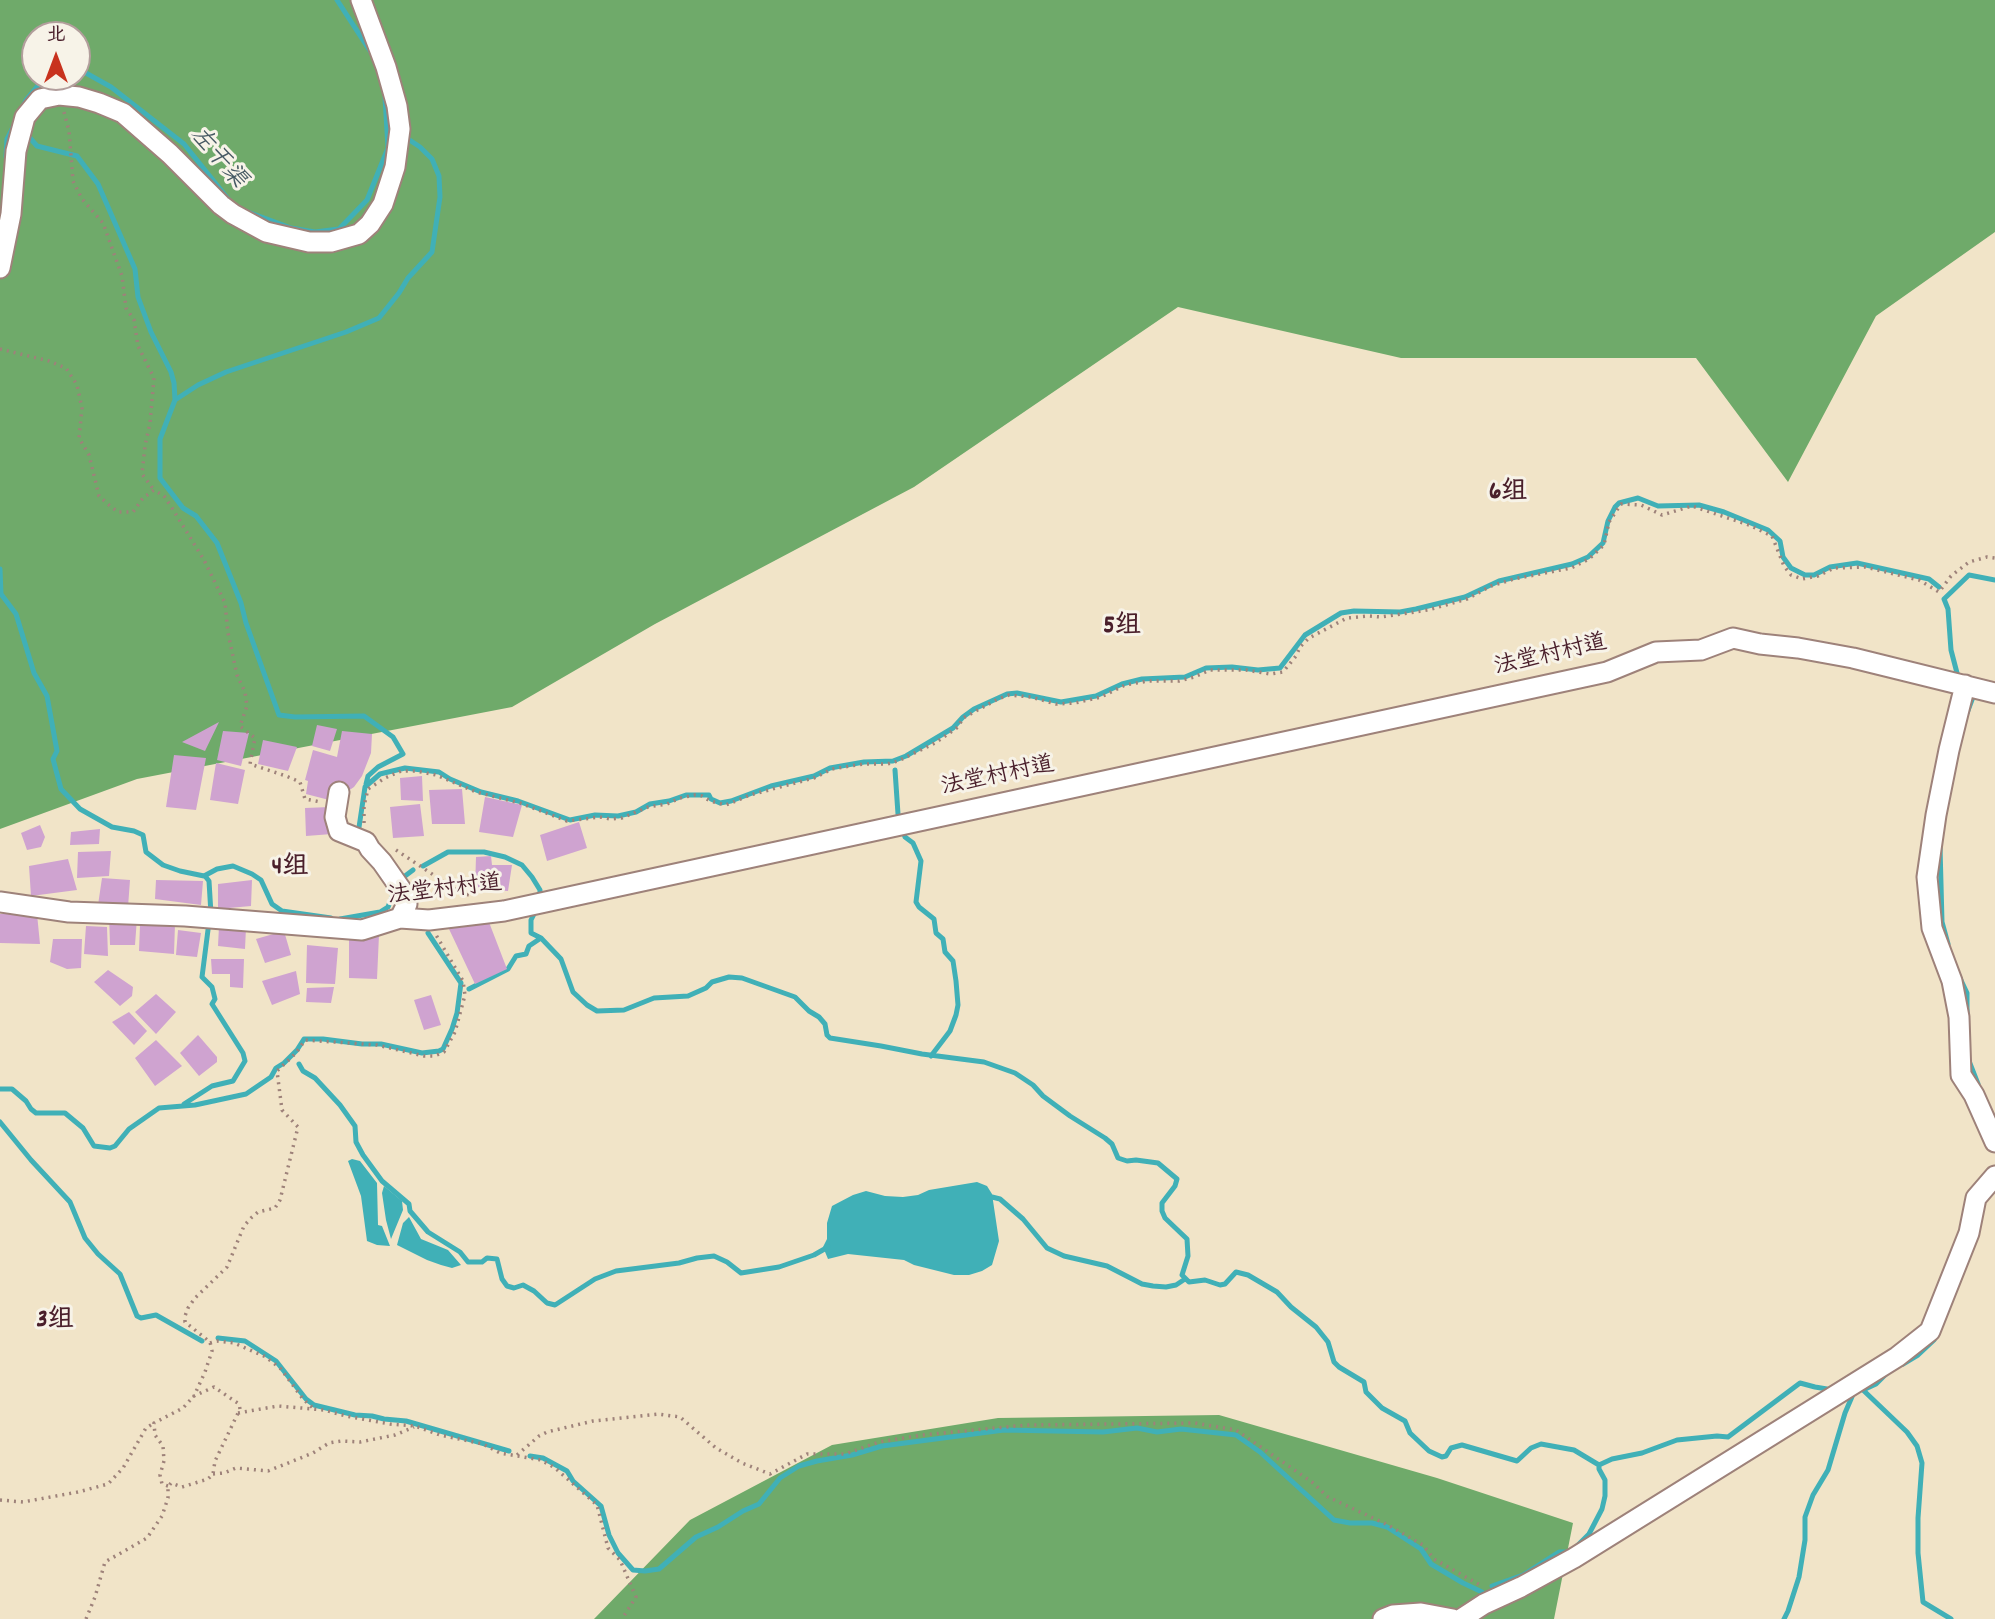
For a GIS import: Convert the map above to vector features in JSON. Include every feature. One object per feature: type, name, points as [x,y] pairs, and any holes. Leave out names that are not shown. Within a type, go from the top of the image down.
[{"type":"street","points":[[0,268],[11,214],[16,151],[24,117],[40,99],[59,95],[79,97],[123,113],[170,154],[221,205],[266,232],[309,242],[331,242],[359,234],[370,224],[383,204],[395,167],[400,129],[397,106],[386,67],[361,0]]},
{"type":"street","name":"法堂村村道","points":[[0,902],[69,912],[185,916],[362,930],[400,918],[429,920],[504,911],[1606,671],[1656,652],[1701,650],[1732,638],[1853,658],[1995,694]]},
{"type":"street","points":[[1965,685],[1938,802],[1927,877],[1932,928],[1952,981],[1959,1017],[1961,1075],[1974,1095],[1995,1142]]},
{"type":"street","points":[[338,799],[335,817],[339,831],[366,842],[405,895],[407,904],[400,918]]},
{"type":"street","points":[[1461,1619],[1484,1604],[1574,1558],[1897,1357],[1930,1331],[1969,1233],[1976,1198],[1995,1176]]},
{"type":"street","points":[[1383,1619],[1393,1615],[1421,1613],[1453,1619]]},
{"type":"path","points":[[59,95],[69,131],[73,181],[82,199],[103,223],[122,276],[126,308],[134,320],[138,346],[154,378],[142,474],[172,508],[204,560],[225,603],[228,633],[247,706],[240,726],[254,738],[250,764],[300,782],[305,799],[338,799]]},
{"type":"path","points":[[0,349],[66,368],[77,385],[82,408],[79,438],[89,456],[99,496],[118,512],[133,512],[143,498],[154,490]]},
{"type":"path","points":[[359,838],[365,823],[364,806],[368,789],[401,771],[436,775],[475,792],[520,803],[567,821],[600,817],[622,818],[649,807],[695,795],[726,806],[750,795],[814,778],[832,769],[898,761],[935,743],[958,727],[963,718],[1009,695],[1031,697],[1056,704],[1075,703],[1101,697],[1125,685],[1149,681],[1178,681],[1210,670],[1246,670],[1270,674],[1283,672],[1309,638],[1346,618],[1369,615],[1381,617],[1428,610],[1467,599],[1491,586],[1571,568],[1589,559],[1604,545],[1609,522],[1621,504],[1641,505],[1662,515],[1692,506],[1749,525],[1772,536],[1784,566],[1791,575],[1802,579],[1818,576],[1834,568],[1866,567],[1919,580],[1939,592],[1951,576],[1969,562],[1987,557],[1995,558]]},
{"type":"path","points":[[373,852],[395,850],[459,892],[481,899]]},
{"type":"path","points":[[0,1500],[23,1502],[108,1484],[123,1468],[146,1428],[183,1408],[194,1396],[212,1351],[210,1343],[185,1322],[188,1308],[227,1267],[244,1226],[258,1212],[275,1208],[284,1189],[292,1142],[298,1127],[282,1110],[277,1072],[305,1040],[377,1045],[434,1055],[444,1052],[455,1032],[465,995],[463,981],[437,939],[429,920]]},
{"type":"path","points":[[210,1343],[234,1343],[266,1357],[281,1369],[303,1399],[316,1409]]},
{"type":"path","points":[[194,1396],[214,1387],[239,1404],[238,1413],[215,1461],[213,1474]]},
{"type":"path","points":[[238,1413],[278,1406],[316,1409],[390,1424],[415,1426],[433,1433],[483,1444],[500,1452],[541,1460],[555,1468],[597,1505],[608,1548],[620,1560],[636,1597],[622,1619]]},
{"type":"path","points":[[517,1455],[547,1432],[593,1421],[658,1414],[680,1417],[716,1448],[769,1474],[807,1454],[845,1454],[880,1442],[922,1435],[1027,1425],[1195,1423],[1236,1430],[1312,1482],[1328,1497],[1423,1545],[1434,1559],[1479,1585],[1512,1592]]},
{"type":"path","points":[[154,1423],[155,1435],[163,1446],[164,1453],[160,1475],[162,1484],[168,1486],[171,1483],[182,1487],[194,1485],[213,1474],[246,1468],[268,1471],[313,1453],[329,1443],[360,1442],[415,1426]]},
{"type":"path","points":[[86,1619],[105,1562],[147,1538],[163,1516],[168,1486]]},
{"type":"green space","points":[[0,0],[1995,0],[1995,232],[1876,316],[1788,482],[1696,358],[1401,358],[1178,307],[914,487],[655,624],[512,707],[137,779],[0,829]]},
{"type":"green space","points":[[1219,1415],[1437,1478],[1573,1523],[1554,1619],[594,1619],[690,1520],[832,1445],[998,1418]]},
{"type":"water","points":[[348,1161],[360,1161],[377,1183],[378,1225],[382,1226],[390,1246],[367,1241],[361,1196]]},
{"type":"water","points":[[977,1182],[987,1186],[992,1194],[999,1241],[992,1265],[982,1271],[969,1275],[954,1275],[904,1260],[848,1254],[828,1259],[823,1247],[827,1239],[827,1223],[832,1206],[853,1195],[866,1191],[903,1197]]},
{"type":"water","points":[[384,1186],[402,1201],[403,1210],[391,1239],[382,1193]]},
{"type":"water","points":[[409,1217],[421,1239],[448,1250],[461,1265],[452,1268],[441,1265],[397,1245],[403,1223]]},
{"type":"building","points":[[219,722],[205,751],[182,742]]},
{"type":"building","points":[[317,725],[337,729],[330,751],[312,746]]},
{"type":"building","points":[[223,731],[249,733],[241,766],[217,760]]},
{"type":"building","points":[[342,731],[372,734],[371,753],[362,776],[354,787],[333,801],[306,794],[308,781],[305,780],[313,750],[337,757]]},
{"type":"building","points":[[263,740],[297,747],[288,771],[258,764]]},
{"type":"building","points":[[174,755],[206,758],[196,810],[166,807]]},
{"type":"building","points":[[216,763],[245,770],[238,804],[210,800]]},
{"type":"building","points":[[422,776],[423,801],[401,800],[400,778]]},
{"type":"building","points":[[462,789],[465,824],[432,824],[429,790]]},
{"type":"building","points":[[485,797],[522,805],[513,837],[479,832]]},
{"type":"building","points":[[420,804],[424,836],[393,838],[390,807]]},
{"type":"building","points":[[330,807],[332,834],[306,836],[305,808]]},
{"type":"building","points":[[579,822],[587,848],[547,861],[540,835]]},
{"type":"building","points":[[40,825],[45,837],[41,847],[27,850],[21,833]]},
{"type":"building","points":[[100,829],[99,844],[70,845],[71,832]]},
{"type":"building","points":[[111,851],[109,876],[77,878],[78,852]]},
{"type":"building","points":[[491,856],[492,865],[512,865],[508,891],[475,889],[476,857]]},
{"type":"building","points":[[68,859],[77,890],[31,896],[29,866]]},
{"type":"building","points":[[102,878],[130,880],[128,907],[98,905]]},
{"type":"building","points":[[156,880],[203,881],[201,905],[155,899]]},
{"type":"building","points":[[252,880],[251,906],[218,909],[218,884]]},
{"type":"building","points":[[0,914],[37,914],[40,944],[0,943]]},
{"type":"building","points":[[109,914],[137,918],[135,945],[110,945]]},
{"type":"building","points":[[487,917],[507,969],[475,984],[449,929]]},
{"type":"building","points":[[175,924],[174,954],[139,951],[140,925]]},
{"type":"building","points":[[86,926],[107,927],[108,956],[84,954]]},
{"type":"building","points":[[219,926],[246,928],[245,949],[218,946]]},
{"type":"building","points":[[178,930],[201,933],[197,957],[176,955]]},
{"type":"building","points":[[284,931],[291,955],[265,963],[256,939]]},
{"type":"building","points":[[349,933],[379,935],[377,979],[349,978]]},
{"type":"building","points":[[53,939],[82,939],[81,968],[67,969],[50,962]]},
{"type":"building","points":[[307,945],[338,948],[335,984],[306,983]]},
{"type":"building","points":[[211,959],[244,959],[243,988],[230,987],[230,974],[212,974]]},
{"type":"building","points":[[108,970],[133,987],[132,996],[120,1006],[94,982]]},
{"type":"building","points":[[296,971],[300,994],[272,1005],[262,981]]},
{"type":"building","points":[[334,987],[331,1003],[306,1002],[307,988]]},
{"type":"building","points":[[156,994],[176,1012],[156,1034],[135,1012]]},
{"type":"building","points":[[431,995],[441,1025],[424,1030],[414,1000]]},
{"type":"building","points":[[129,1012],[147,1031],[134,1045],[112,1022]]},
{"type":"building","points":[[198,1035],[217,1057],[217,1062],[199,1076],[180,1053]]},
{"type":"building","points":[[156,1040],[182,1066],[155,1086],[135,1058]]},
{"type":"waterway","name":"左干渠","points":[[337,0],[372,54]]},
{"type":"waterway","name":"左干渠","points":[[91,76],[111,87],[184,144],[229,200]]},
{"type":"waterway","name":"左干渠","points":[[22,108],[33,91]]},
{"type":"waterway","name":"左干渠","points":[[248,212],[291,228],[315,232],[339,229],[367,200],[388,148],[385,97]]},
{"type":"waterway","name":"左干渠","points":[[6,157],[7,139],[15,123]]},
{"type":"waterway","points":[[366,784],[368,776],[378,767],[403,754],[393,737],[364,716],[279,715],[241,603],[217,543],[196,516],[183,508],[160,478],[160,439],[175,400],[198,385],[226,372],[346,332],[379,318],[408,278],[432,252],[440,197],[439,176],[432,159],[405,137]]},
{"type":"waterway","points":[[30,138],[37,146],[77,156],[98,184],[135,269],[138,297],[151,332],[171,372],[175,400]]},
{"type":"waterway","points":[[358,834],[365,787],[380,774],[405,768],[439,772],[481,792],[518,801],[570,820],[595,815],[618,816],[686,795],[709,795],[720,803],[731,801],[771,786],[814,776],[830,768],[864,762],[893,761],[953,728],[974,709],[1007,694],[1017,693],[1061,702],[1096,696],[1122,684],[1142,679],[1185,677],[1206,668],[1280,668],[1305,635],[1341,613],[1400,612],[1416,609],[1465,597],[1499,581],[1572,564],[1588,557],[1603,543],[1608,521],[1615,507],[1619,503],[1638,498],[1658,506],[1699,505],[1768,530],[1780,541],[1783,557],[1791,568],[1805,575],[1814,575],[1830,567],[1857,563],[1929,579],[1939,587]]},
{"type":"waterway","points":[[0,569],[1,594],[16,614],[34,673],[47,696],[57,751],[53,759],[61,789],[80,809],[112,827],[143,835],[146,852],[163,865],[204,876],[217,869],[233,866],[261,880],[272,904],[282,911],[331,918]]},
{"type":"waterway","points":[[1957,673],[1951,650],[1948,609],[1944,599],[1969,575],[1995,580]]},
{"type":"waterway","points":[[1967,713],[1973,697]]},
{"type":"waterway","points":[[895,770],[898,814]]},
{"type":"waterway","points":[[904,834],[913,843],[921,861],[916,902],[934,919],[936,933],[943,939],[945,952],[953,961],[956,981],[956,1015],[950,1031],[931,1056]]},
{"type":"waterway","points":[[1940,846],[1942,922],[1948,944]]},
{"type":"waterway","points":[[423,866],[448,852],[484,852],[505,857],[522,865],[540,890],[540,896]]},
{"type":"waterway","points":[[405,876],[413,870]]},
{"type":"waterway","points":[[205,876],[209,881],[211,914]]},
{"type":"waterway","points":[[340,919],[380,912],[388,907],[392,897]]},
{"type":"waterway","points":[[534,914],[531,933],[541,938]]},
{"type":"waterway","points":[[184,1104],[212,1086],[233,1081],[245,1061],[243,1053],[212,1004],[215,999],[212,987],[202,977],[209,922]]},
{"type":"waterway","points":[[0,1089],[12,1089],[36,1113],[65,1113],[83,1128],[94,1146],[110,1148],[115,1146],[129,1129],[159,1108],[195,1105],[246,1094],[271,1077],[276,1068],[297,1050],[304,1039],[381,1044],[422,1053],[439,1051],[443,1049],[452,1029],[461,983],[428,933]]},
{"type":"waterway","points":[[469,989],[508,969],[516,956],[526,954],[529,946],[541,938],[561,959],[573,992],[597,1011],[624,1010],[654,998],[688,996],[706,988],[712,982],[729,977],[742,978],[795,997],[825,1024],[830,1038],[984,1062],[1015,1073],[1070,1116],[1105,1138],[1112,1144],[1118,1158],[1158,1163],[1177,1179],[1162,1203],[1162,1211],[1165,1218],[1187,1239],[1188,1256],[1182,1275],[1189,1282],[1205,1280],[1225,1284],[1236,1272],[1248,1275],[1277,1292],[1316,1327],[1328,1342],[1334,1362],[1364,1382],[1366,1392],[1382,1408],[1405,1421],[1410,1433],[1429,1451],[1442,1457],[1446,1456],[1451,1448],[1462,1445],[1517,1461],[1531,1448],[1541,1444],[1574,1450],[1599,1465],[1677,1440],[1728,1437],[1800,1383],[1827,1389]]},
{"type":"waterway","points":[[1959,976],[1967,993],[1967,1013]]},
{"type":"waterway","points":[[1969,1061],[1978,1084]]},
{"type":"waterway","points":[[299,1064],[303,1071],[315,1078],[340,1105],[355,1126],[356,1142],[363,1155],[382,1181],[409,1204],[410,1211],[428,1232],[460,1252],[468,1262],[497,1259],[502,1279],[507,1286],[514,1288],[523,1285],[547,1303],[555,1305],[595,1279],[616,1271],[714,1256],[741,1273],[779,1267],[814,1255],[828,1247]]},
{"type":"waterway","points":[[0,1122],[70,1202],[85,1238],[120,1274],[137,1316],[141,1318],[156,1315],[202,1341]]},
{"type":"waterway","points":[[992,1197],[1000,1199],[1023,1219],[1047,1248],[1064,1256],[1107,1266],[1142,1284],[1166,1287],[1185,1279]]},
{"type":"waterway","points":[[1903,1364],[1918,1355],[1937,1334]]},
{"type":"waterway","points":[[218,1338],[245,1341],[276,1361],[306,1399],[314,1405],[355,1415],[406,1421],[509,1451]]},
{"type":"waterway","points":[[1888,1372],[1876,1384],[1863,1390],[1907,1432],[1917,1446],[1922,1463],[1918,1553],[1923,1602],[1951,1619]]},
{"type":"waterway","points":[[1784,1619],[1799,1577],[1805,1540],[1805,1517],[1813,1495],[1828,1470],[1854,1392]]},
{"type":"waterway","points":[[530,1456],[543,1458],[567,1471],[573,1481],[601,1506],[609,1535],[618,1553],[633,1570],[645,1571],[659,1569],[696,1537],[759,1504],[780,1478],[799,1466],[882,1446],[1004,1430],[1103,1432],[1137,1428],[1157,1432],[1181,1429],[1236,1435],[1260,1452],[1334,1520],[1387,1527],[1421,1549],[1431,1564],[1482,1592]]},
{"type":"waterway","points":[[1492,1586],[1523,1575],[1559,1552],[1571,1552],[1589,1534],[1602,1509],[1605,1496],[1605,1480],[1599,1465]]},
{"type":"district","name":"6组","points":[[1508,494]]},
{"type":"district","name":"5组","points":[[1122,628]]},
{"type":"district","name":"4组","points":[[290,869]]},
{"type":"district","name":"3组","points":[[55,1322]]}]
